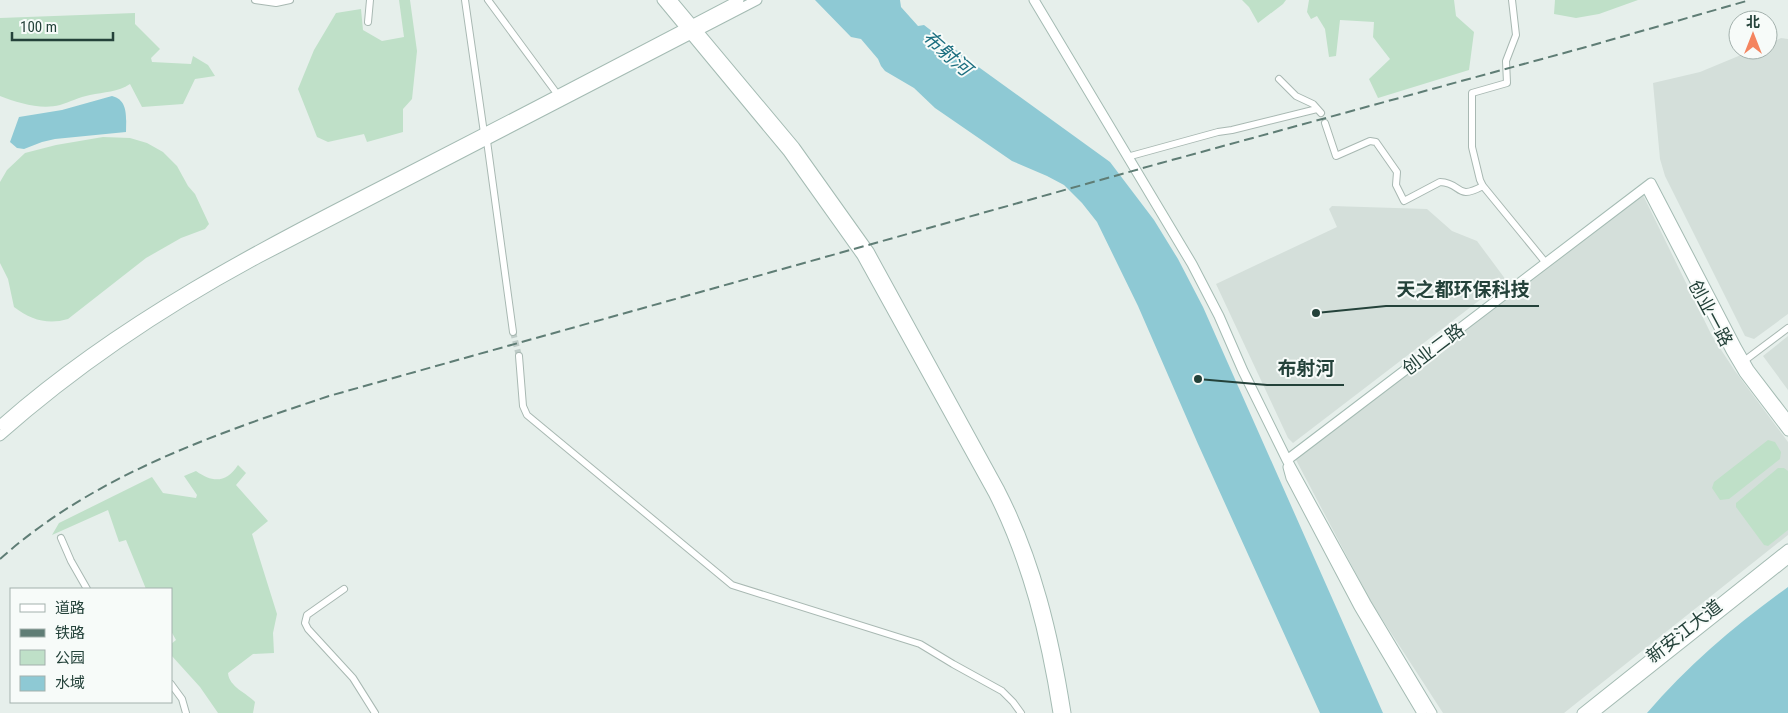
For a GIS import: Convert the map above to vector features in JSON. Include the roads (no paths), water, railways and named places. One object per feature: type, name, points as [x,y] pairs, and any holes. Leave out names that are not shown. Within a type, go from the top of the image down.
[{"type":"main road","points":[[662,0],[692,29],[794,147],[869,252],[1000,490],[1025,544],[1040,590],[1057,660],[1066,713]]},
{"type":"main road","points":[[672,0],[692,29],[793,159],[862,256],[993,493],[1017,547],[1032,592],[1047,654],[1058,713]]},
{"type":"main road","points":[[0,436],[45,397],[90,362],[173,307],[259,258],[692,29],[740,0]]},
{"type":"main road","points":[[0,425],[80,360],[185,291],[264,247],[486,137],[558,95],[692,29],[757,0]]},
{"type":"main road","points":[[1034,0],[1206,290],[1287,460],[1366,603],[1432,713]]},
{"type":"main road","name":"创业二路","points":[[1287,460],[1649,185]]},
{"type":"main road","name":"创业一路","points":[[1649,185],[1744,361],[1788,420]]},
{"type":"main road","name":"创业一路","points":[[1649,185],[1731,351],[1744,373],[1788,431]]},
{"type":"main road","points":[[1287,460],[1291,478],[1354,598],[1422,713]]},
{"type":"main road","name":"新安江大道","points":[[1582,713],[1788,549]]},
{"type":"main road","name":"新安江大道","points":[[1594,713],[1788,559]]},
{"type":"street","points":[[254,0],[276,3],[290,0]]},
{"type":"street","points":[[368,22],[370,0]]},
{"type":"street","points":[[465,0],[513,332]]},
{"type":"street","points":[[488,0],[558,95]]},
{"type":"street","points":[[1512,0],[1516,35],[1506,61],[1507,83],[1472,93],[1472,147],[1475,165],[1483,186],[1546,263]]},
{"type":"street","points":[[1127,157],[1218,132],[1319,111],[1313,104],[1296,96],[1279,79]]},
{"type":"street","points":[[1325,123],[1336,156],[1370,141],[1376,142],[1397,172],[1396,185],[1404,201],[1440,182],[1446,182],[1466,193],[1470,193],[1483,186]]},
{"type":"street","points":[[1744,361],[1788,328]]},
{"type":"street","points":[[518,356],[523,406],[527,415],[732,585],[920,644],[1002,692],[1021,713]]},
{"type":"street","points":[[61,538],[71,561],[86,588]]},
{"type":"street","points":[[344,589],[307,615],[306,623],[308,629],[353,678],[375,713]]},
{"type":"street","points":[[172,685],[182,700],[186,713]]},
{"type":"water","points":[[815,0],[900,0],[901,7],[918,26],[924,25],[973,63],[1110,162],[1154,220],[1178,259],[1203,307],[1383,713],[1320,713],[1198,444],[1138,306],[1097,222],[1082,203],[1064,185],[1012,161],[935,108],[914,88],[885,71],[878,59],[861,39],[851,37]]},
{"type":"water","points":[[112,96],[121,101],[124,106],[126,132],[55,139],[24,149],[17,148],[10,142],[19,117],[62,110]]},
{"type":"water","points":[[1788,587],[1788,713],[1647,713],[1696,662],[1750,616]]},
{"type":"tunnel","points":[[513,332],[519,356]]},
{"type":"railway","points":[[0,559],[36,530],[74,504],[114,481],[198,443],[329,396],[1750,0]]},
{"type":"place","name":"天之都环保科技","points":[[1316,313]]},
{"type":"place","name":"布射河","points":[[1198,379]]}]
